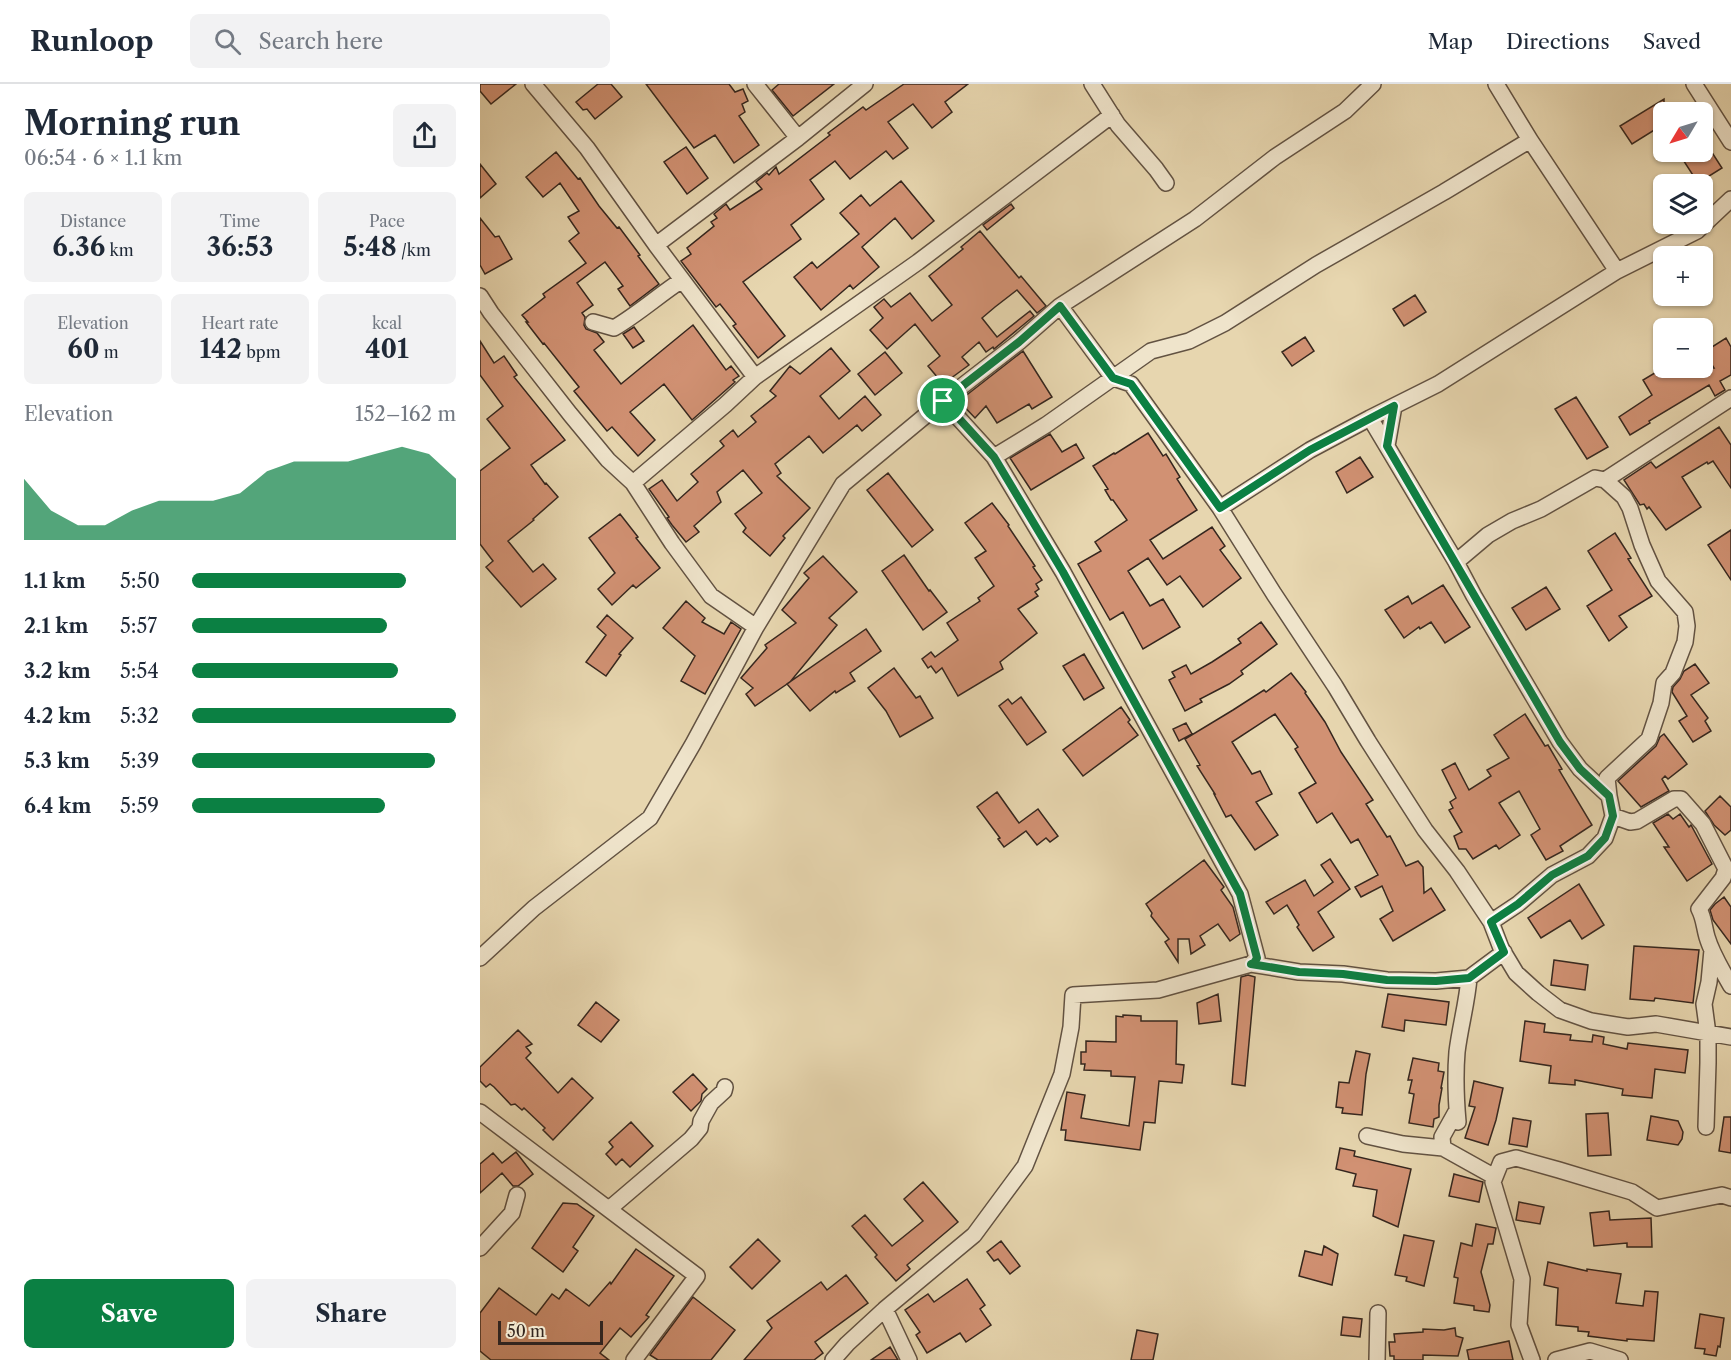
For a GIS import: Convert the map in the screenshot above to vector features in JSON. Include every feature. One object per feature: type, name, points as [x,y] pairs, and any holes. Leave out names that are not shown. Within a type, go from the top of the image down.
[{"type":"street","points":[[532,84],[587,148],[656,246],[755,377]]},
{"type":"street","points":[[755,84],[798,138]]},
{"type":"street","points":[[656,246],[865,84]]},
{"type":"street","points":[[1092,84],[1112,115],[1166,183]]},
{"type":"street","points":[[480,958],[534,908],[650,818],[756,627],[843,484],[943,401],[1019,342],[1060,306],[1196,219],[1275,157],[1345,111],[1373,84]]},
{"type":"street","points":[[1496,84],[1530,140],[1617,271]]},
{"type":"street","points":[[1694,84],[1731,142]]},
{"type":"street","points":[[633,483],[755,377],[918,262],[1112,115]]},
{"type":"street","points":[[994,457],[1046,425],[1150,351],[1189,341],[1225,323],[1316,265],[1530,140]]},
{"type":"street","points":[[1220,508],[1310,450],[1438,384],[1617,271],[1697,231],[1731,199]]},
{"type":"street","points":[[593,322],[614,328],[682,280]]},
{"type":"street","points":[[480,296],[570,414],[608,460],[633,483],[672,543],[711,596],[756,627]]},
{"type":"street","points":[[1060,306],[1113,378],[1131,384],[1220,508],[1425,830],[1457,871],[1491,922],[1516,973],[1560,1010],[1591,1021],[1628,1027],[1656,1024],[1731,1037]]},
{"type":"street","points":[[1605,480],[1731,398]]},
{"type":"street","points":[[832,1360],[885,1309],[974,1235],[1025,1166],[1062,1074],[1071,1027],[1073,995],[1158,990],[1251,964],[1257,958],[1240,894],[1063,572],[994,457],[943,401]]},
{"type":"street","points":[[1387,446],[1394,406]]},
{"type":"street","points":[[1370,418],[1560,742],[1580,769],[1609,796]]},
{"type":"street","points":[[1456,562],[1488,535],[1512,521],[1541,509],[1596,478],[1605,480],[1624,497],[1658,581],[1685,612],[1687,626],[1685,642],[1673,673],[1664,683],[1661,704],[1649,739],[1607,778],[1613,816],[1605,838],[1588,856],[1552,875],[1518,904],[1491,922]]},
{"type":"street","points":[[1613,816],[1629,822],[1637,821],[1674,799],[1682,799],[1703,825],[1729,873],[1699,909],[1712,950],[1731,986]]},
{"type":"street","points":[[1706,1127],[1708,1034],[1704,1004],[1712,950]]},
{"type":"street","points":[[1251,964],[1299,972],[1343,974],[1387,980],[1436,981],[1469,978],[1504,952]]},
{"type":"street","points":[[1443,1148],[1442,1137],[1457,1116],[1457,1051],[1467,1004],[1469,978]]},
{"type":"street","points":[[609,1209],[691,1138],[700,1128],[700,1121],[711,1103],[726,1087]]},
{"type":"street","points":[[480,1112],[697,1276],[634,1360]]},
{"type":"street","points":[[1367,1136],[1403,1144],[1443,1148],[1495,1177]]},
{"type":"street","points":[[1532,1360],[1519,1325],[1522,1279],[1493,1182],[1501,1162],[1516,1158],[1632,1192],[1657,1208],[1722,1195],[1731,1198]]},
{"type":"street","points":[[480,1248],[512,1213],[517,1195]]},
{"type":"street","points":[[885,1309],[909,1360]]},
{"type":"street","points":[[1377,1360],[1378,1313]]},
{"type":"street","points":[[1556,1360],[1590,1351],[1620,1360]]},
{"type":"building","points":[[480,84],[516,84],[491,104],[480,91]]},
{"type":"building","points":[[598,84],[611,84],[622,97],[595,119],[587,109],[583,110],[576,102]]},
{"type":"building","points":[[646,84],[729,84],[735,92],[743,89],[748,101],[742,104],[745,112],[739,116],[759,145],[734,163],[715,135],[694,148]]},
{"type":"building","points":[[779,84],[834,84],[793,116],[772,90]]},
{"type":"building","points":[[904,84],[968,84],[945,102],[952,112],[932,128],[913,104],[888,122],[908,148],[893,159],[886,151],[850,179],[835,161],[810,180],[824,199],[791,225],[801,239],[743,282],[785,336],[758,358],[733,326],[736,324],[720,304],[716,307],[681,261],[691,254],[687,248],[714,226],[711,222],[717,218],[714,214],[726,204],[730,210],[762,189],[756,182],[767,173],[769,175],[776,167],[779,174],[863,107],[866,110]]},
{"type":"building","points":[[1653,106],[1653,131],[1632,144],[1620,126]]},
{"type":"building","points":[[686,147],[708,178],[687,194],[664,162]]},
{"type":"building","points":[[556,152],[578,179],[580,178],[617,228],[619,227],[659,284],[630,306],[618,289],[623,286],[605,262],[577,283],[593,305],[582,313],[585,317],[584,325],[586,329],[597,333],[604,342],[594,350],[621,384],[693,325],[726,370],[731,366],[739,376],[692,420],[664,384],[630,412],[655,440],[638,456],[612,427],[607,431],[574,391],[579,387],[522,315],[545,297],[543,294],[586,263],[569,241],[579,233],[568,217],[579,211],[560,183],[543,197],[526,177]]},
{"type":"building","points":[[1713,154],[1722,168],[1712,174],[1692,174],[1684,162],[1713,162]]},
{"type":"building","points":[[480,164],[496,184],[480,198]]},
{"type":"building","points":[[901,181],[934,221],[912,239],[895,218],[862,247],[879,267],[853,289],[850,285],[821,310],[794,277],[812,262],[817,268],[859,234],[840,213],[861,195],[870,206]]},
{"type":"building","points":[[1011,204],[1014,208],[987,230],[983,225]]},
{"type":"building","points":[[480,218],[495,237],[499,236],[512,259],[485,274],[480,265]]},
{"type":"building","points":[[980,231],[1046,306],[1037,313],[1017,290],[982,318],[997,337],[1030,311],[1034,316],[994,349],[993,347],[986,352],[979,342],[962,357],[969,365],[943,384],[928,366],[940,356],[915,324],[887,349],[870,330],[883,318],[874,307],[884,299],[891,307],[910,293],[932,321],[952,305],[929,276],[963,249],[961,247]]},
{"type":"building","points":[[1415,295],[1426,312],[1404,326],[1393,309]]},
{"type":"building","points":[[634,327],[644,341],[633,348],[623,334]]},
{"type":"building","points":[[1305,337],[1314,351],[1292,366],[1282,352]]},
{"type":"building","points":[[1726,338],[1731,347],[1731,375],[1720,381],[1725,390],[1715,396],[1709,385],[1630,435],[1619,417],[1652,395],[1643,380],[1653,374],[1653,378],[1713,378],[1713,346]]},
{"type":"building","points":[[480,341],[494,363],[504,356],[517,375],[514,377],[565,440],[531,465],[558,497],[508,541],[533,572],[543,564],[556,579],[521,607],[486,567],[493,561],[480,544],[480,471],[510,448],[487,419],[503,406],[480,375]]},
{"type":"building","points":[[831,348],[850,371],[820,396],[839,419],[865,396],[881,415],[862,431],[857,425],[823,453],[809,436],[775,464],[781,473],[777,476],[810,508],[783,536],[785,538],[770,556],[743,532],[746,528],[735,514],[762,493],[743,470],[717,492],[721,502],[694,526],[699,532],[686,542],[667,518],[669,517],[649,489],[662,480],[677,501],[698,482],[691,474],[724,446],[720,441],[733,430],[738,437],[756,422],[751,416],[776,396],[770,391],[790,366],[800,374]]},
{"type":"building","points":[[1023,351],[1052,397],[1032,409],[1029,404],[997,423],[986,406],[975,418],[959,401]]},
{"type":"building","points":[[885,352],[902,373],[875,395],[858,374]]},
{"type":"building","points":[[1576,397],[1608,447],[1587,459],[1555,409]]},
{"type":"building","points":[[1719,427],[1731,445],[1731,488],[1713,461],[1708,464],[1707,462],[1682,477],[1701,507],[1666,530],[1649,507],[1647,509],[1644,504],[1640,505],[1624,480],[1651,462],[1656,468]]},
{"type":"building","points":[[1148,433],[1163,456],[1166,454],[1180,477],[1177,479],[1197,510],[1150,540],[1163,559],[1212,527],[1225,546],[1220,550],[1241,578],[1203,607],[1180,576],[1167,585],[1148,558],[1128,571],[1150,606],[1163,599],[1180,627],[1143,649],[1123,612],[1110,620],[1078,564],[1101,551],[1095,542],[1127,520],[1111,500],[1105,490],[1108,489],[1093,466]]},
{"type":"building","points":[[1050,434],[1062,452],[1076,444],[1084,458],[1031,490],[1010,458]]},
{"type":"building","points":[[1360,457],[1373,477],[1347,493],[1336,472]]},
{"type":"building","points":[[888,473],[933,530],[912,547],[867,490]]},
{"type":"building","points":[[992,503],[1009,525],[1042,580],[1036,584],[1039,589],[1035,592],[1038,596],[1018,609],[1037,633],[1000,662],[1003,669],[958,696],[942,668],[936,673],[931,666],[928,668],[922,659],[931,652],[935,657],[958,640],[947,623],[980,601],[978,598],[994,586],[975,558],[986,551],[965,523]]},
{"type":"building","points":[[620,514],[660,568],[636,588],[633,585],[612,605],[598,589],[615,573],[589,538]]},
{"type":"building","points":[[1731,530],[1731,580],[1708,545]]},
{"type":"building","points":[[1615,533],[1631,558],[1628,559],[1652,596],[1619,616],[1627,627],[1609,641],[1587,606],[1612,590],[1588,551]]},
{"type":"building","points":[[904,555],[947,612],[923,630],[882,571]]},
{"type":"building","points":[[823,556],[857,592],[829,618],[837,625],[790,682],[755,706],[746,694],[753,688],[741,678],[767,648],[765,645],[796,623],[782,610],[809,578],[804,573]]},
{"type":"building","points":[[1443,585],[1470,627],[1445,643],[1431,622],[1420,629],[1419,627],[1404,638],[1385,610],[1408,596],[1412,604]]},
{"type":"building","points":[[1546,587],[1560,609],[1526,630],[1512,608]]},
{"type":"building","points":[[686,601],[705,618],[702,622],[724,634],[731,622],[741,629],[705,694],[681,681],[695,656],[663,628]]},
{"type":"building","points":[[607,615],[633,638],[619,654],[621,655],[606,676],[586,662],[606,635],[597,627]]},
{"type":"building","points":[[1261,622],[1277,644],[1241,671],[1243,674],[1200,699],[1202,702],[1185,711],[1169,680],[1175,677],[1172,672],[1186,665],[1191,674],[1241,643],[1238,639]]},
{"type":"building","points":[[866,629],[881,651],[850,673],[855,681],[836,693],[835,691],[810,711],[787,684]]},
{"type":"building","points":[[1084,654],[1104,688],[1084,700],[1063,666]]},
{"type":"building","points":[[1695,664],[1709,683],[1691,695],[1708,718],[1705,721],[1711,731],[1693,742],[1679,721],[1687,716],[1672,692],[1684,671]]},
{"type":"building","points":[[894,668],[916,698],[920,696],[933,718],[900,737],[886,711],[868,688]]},
{"type":"building","points":[[1291,673],[1306,692],[1341,752],[1373,800],[1366,804],[1387,837],[1390,836],[1406,866],[1418,861],[1423,867],[1424,893],[1431,888],[1445,910],[1393,941],[1380,919],[1393,911],[1382,886],[1361,897],[1355,887],[1378,875],[1358,839],[1351,843],[1332,813],[1317,823],[1299,793],[1316,783],[1295,749],[1298,747],[1275,714],[1232,742],[1252,774],[1260,771],[1272,794],[1256,802],[1278,835],[1255,850],[1231,815],[1226,817],[1215,794],[1197,766],[1200,765],[1185,739],[1264,690],[1266,692]]},
{"type":"building","points":[[1021,697],[1046,732],[1027,745],[999,706],[1008,699],[1012,704]]},
{"type":"building","points":[[1121,707],[1130,720],[1128,722],[1138,735],[1083,776],[1063,750]]},
{"type":"building","points":[[1525,714],[1545,746],[1548,745],[1562,769],[1559,770],[1592,825],[1560,846],[1563,851],[1546,860],[1531,835],[1540,829],[1519,791],[1499,803],[1520,835],[1499,849],[1496,845],[1473,859],[1466,849],[1459,849],[1454,836],[1462,832],[1449,810],[1453,808],[1450,802],[1456,798],[1442,770],[1455,763],[1469,790],[1491,776],[1487,770],[1509,758],[1494,735]]},
{"type":"building","points":[[1186,723],[1192,734],[1179,741],[1173,729]]},
{"type":"building","points":[[1664,734],[1687,764],[1668,779],[1665,776],[1662,779],[1669,791],[1641,807],[1618,781],[1656,746]]},
{"type":"building","points":[[997,792],[1019,823],[1038,809],[1058,836],[1050,842],[1046,838],[1037,845],[1026,831],[1004,847],[977,807]]},
{"type":"building","points":[[1720,796],[1731,807],[1731,830],[1725,835],[1714,825],[1705,811]]},
{"type":"building","points":[[1668,814],[1673,819],[1680,814],[1689,827],[1691,825],[1712,864],[1687,881],[1664,847],[1669,847],[1653,823]]},
{"type":"building","points":[[1330,859],[1350,889],[1318,912],[1334,937],[1313,951],[1297,927],[1299,925],[1287,905],[1274,914],[1266,902],[1305,880],[1314,896],[1333,882],[1321,865]]},
{"type":"building","points":[[1204,860],[1224,887],[1221,890],[1233,907],[1240,934],[1230,941],[1218,924],[1200,936],[1205,945],[1191,954],[1189,939],[1178,939],[1178,962],[1165,942],[1169,939],[1151,916],[1152,913],[1146,904]]},
{"type":"building","points":[[1579,884],[1604,925],[1582,939],[1570,920],[1541,938],[1528,918]]},
{"type":"building","points":[[1724,897],[1731,907],[1731,944],[1713,920],[1710,910]]},
{"type":"building","points":[[1634,946],[1699,950],[1693,1003],[1655,998],[1654,1001],[1630,999]]},
{"type":"building","points":[[1554,960],[1588,965],[1585,990],[1551,985]]},
{"type":"building","points":[[1248,975],[1255,977],[1245,1086],[1232,1084],[1241,977]]},
{"type":"building","points":[[1218,994],[1221,1021],[1199,1024],[1197,1003]]},
{"type":"building","points":[[1388,994],[1449,1002],[1446,1025],[1405,1020],[1404,1031],[1382,1027]]},
{"type":"building","points":[[596,1002],[619,1020],[601,1042],[578,1025]]},
{"type":"building","points":[[1123,1015],[1141,1016],[1141,1021],[1177,1021],[1176,1064],[1184,1065],[1182,1083],[1159,1081],[1155,1123],[1144,1122],[1140,1150],[1065,1140],[1066,1130],[1061,1130],[1067,1092],[1085,1095],[1081,1118],[1129,1126],[1135,1077],[1111,1076],[1111,1071],[1084,1070],[1085,1064],[1081,1064],[1081,1052],[1086,1052],[1086,1041],[1116,1042],[1116,1016],[1123,1017]]},
{"type":"building","points":[[1525,1021],[1545,1024],[1544,1032],[1571,1035],[1570,1040],[1592,1042],[1593,1035],[1604,1037],[1603,1044],[1627,1049],[1628,1043],[1688,1050],[1685,1073],[1655,1069],[1652,1098],[1622,1095],[1623,1089],[1575,1080],[1575,1085],[1549,1083],[1551,1066],[1520,1061]]},
{"type":"building","points":[[518,1030],[532,1044],[526,1047],[531,1053],[526,1058],[558,1093],[572,1078],[593,1098],[553,1140],[543,1130],[545,1128],[524,1108],[522,1110],[515,1104],[511,1105],[494,1087],[490,1084],[486,1087],[480,1081],[480,1067]]},
{"type":"building","points":[[1356,1051],[1370,1054],[1362,1115],[1342,1113],[1343,1108],[1336,1107],[1339,1082],[1349,1083]]},
{"type":"building","points":[[1413,1058],[1439,1063],[1438,1071],[1444,1072],[1439,1117],[1434,1119],[1433,1127],[1409,1123],[1414,1094],[1409,1093],[1412,1080],[1408,1080]]},
{"type":"building","points":[[693,1074],[707,1089],[702,1094],[701,1101],[691,1111],[673,1092]]},
{"type":"building","points":[[1474,1081],[1503,1088],[1488,1145],[1465,1138],[1475,1107],[1469,1106]]},
{"type":"building","points":[[1608,1113],[1611,1155],[1588,1156],[1586,1114]]},
{"type":"building","points":[[1651,1116],[1678,1121],[1683,1132],[1678,1145],[1647,1140]]},
{"type":"building","points":[[1724,1117],[1731,1117],[1731,1153],[1719,1151]]},
{"type":"building","points":[[1513,1118],[1531,1121],[1527,1147],[1509,1144]]},
{"type":"building","points":[[631,1122],[653,1146],[630,1167],[622,1159],[616,1165],[606,1154],[613,1147],[609,1142]]},
{"type":"building","points":[[1340,1148],[1355,1151],[1354,1156],[1411,1169],[1398,1227],[1373,1216],[1377,1190],[1353,1186],[1356,1174],[1336,1169]]},
{"type":"building","points":[[516,1152],[533,1174],[518,1186],[513,1186],[502,1173],[480,1193],[480,1164],[493,1153],[502,1163]]},
{"type":"building","points":[[1454,1174],[1483,1182],[1479,1202],[1449,1196]]},
{"type":"building","points":[[923,1182],[958,1222],[907,1265],[910,1269],[896,1281],[852,1226],[865,1215],[892,1246],[923,1221],[904,1199]]},
{"type":"building","points":[[1519,1202],[1544,1207],[1540,1224],[1516,1220]]},
{"type":"building","points":[[563,1203],[577,1204],[594,1216],[573,1247],[578,1251],[563,1272],[532,1248]]},
{"type":"building","points":[[1609,1211],[1610,1220],[1651,1218],[1652,1247],[1627,1247],[1627,1243],[1594,1246],[1590,1213]]},
{"type":"building","points":[[1476,1224],[1496,1228],[1493,1244],[1488,1244],[1481,1272],[1490,1305],[1489,1312],[1474,1310],[1474,1306],[1454,1303],[1458,1278],[1454,1277],[1461,1243],[1472,1246]]},
{"type":"building","points":[[1404,1235],[1434,1241],[1424,1286],[1406,1281],[1407,1277],[1395,1275]]},
{"type":"building","points":[[758,1239],[780,1261],[752,1289],[730,1267]]},
{"type":"building","points":[[1001,1241],[1020,1266],[1010,1274],[998,1259],[994,1261],[987,1252]]},
{"type":"building","points":[[1324,1246],[1338,1254],[1332,1285],[1299,1276],[1305,1251],[1322,1255]]},
{"type":"building","points":[[636,1249],[674,1276],[646,1315],[649,1317],[631,1337],[620,1328],[600,1353],[609,1360],[491,1360],[480,1351],[480,1313],[499,1288],[536,1315],[552,1294],[559,1299],[566,1289],[589,1306],[610,1282],[611,1284]]},
{"type":"building","points":[[1548,1262],[1587,1271],[1587,1269],[1621,1274],[1616,1303],[1643,1306],[1645,1291],[1658,1292],[1654,1341],[1627,1339],[1627,1341],[1588,1336],[1589,1332],[1578,1331],[1578,1327],[1556,1325],[1558,1288],[1544,1285]]},
{"type":"building","points":[[846,1275],[868,1303],[815,1342],[823,1353],[814,1360],[744,1360],[772,1328],[767,1321],[821,1282],[827,1290]]},
{"type":"building","points":[[967,1279],[985,1305],[980,1309],[991,1325],[966,1342],[960,1333],[927,1353],[916,1335],[920,1332],[905,1310],[928,1294],[934,1302]]},
{"type":"building","points":[[693,1297],[735,1330],[711,1360],[658,1360],[650,1355]]},
{"type":"building","points":[[1700,1314],[1724,1318],[1720,1347],[1718,1346],[1716,1356],[1704,1354],[1705,1349],[1695,1348]]},
{"type":"building","points":[[1343,1317],[1362,1319],[1360,1337],[1341,1335]]},
{"type":"building","points":[[1455,1328],[1456,1336],[1463,1338],[1458,1356],[1423,1355],[1423,1360],[1394,1360],[1394,1356],[1390,1356],[1389,1342],[1395,1342],[1394,1334],[1423,1332],[1423,1329]]},
{"type":"building","points":[[1137,1330],[1158,1334],[1153,1360],[1131,1360]]},
{"type":"building","points":[[1509,1341],[1513,1360],[1469,1360],[1467,1350]]},
{"type":"building","points":[[890,1347],[898,1360],[871,1360]]},
{"type":"route","points":[[1060,306],[1113,378],[1131,384],[1220,508],[1310,450],[1394,406],[1387,446],[1560,742],[1580,769],[1609,796],[1613,816],[1605,838],[1588,856],[1552,875],[1518,904],[1491,922],[1504,952],[1469,978],[1436,981],[1387,980],[1343,974],[1299,972],[1251,964],[1257,958],[1240,894],[1063,572],[994,457],[943,401],[1019,342],[1060,306]]}]
